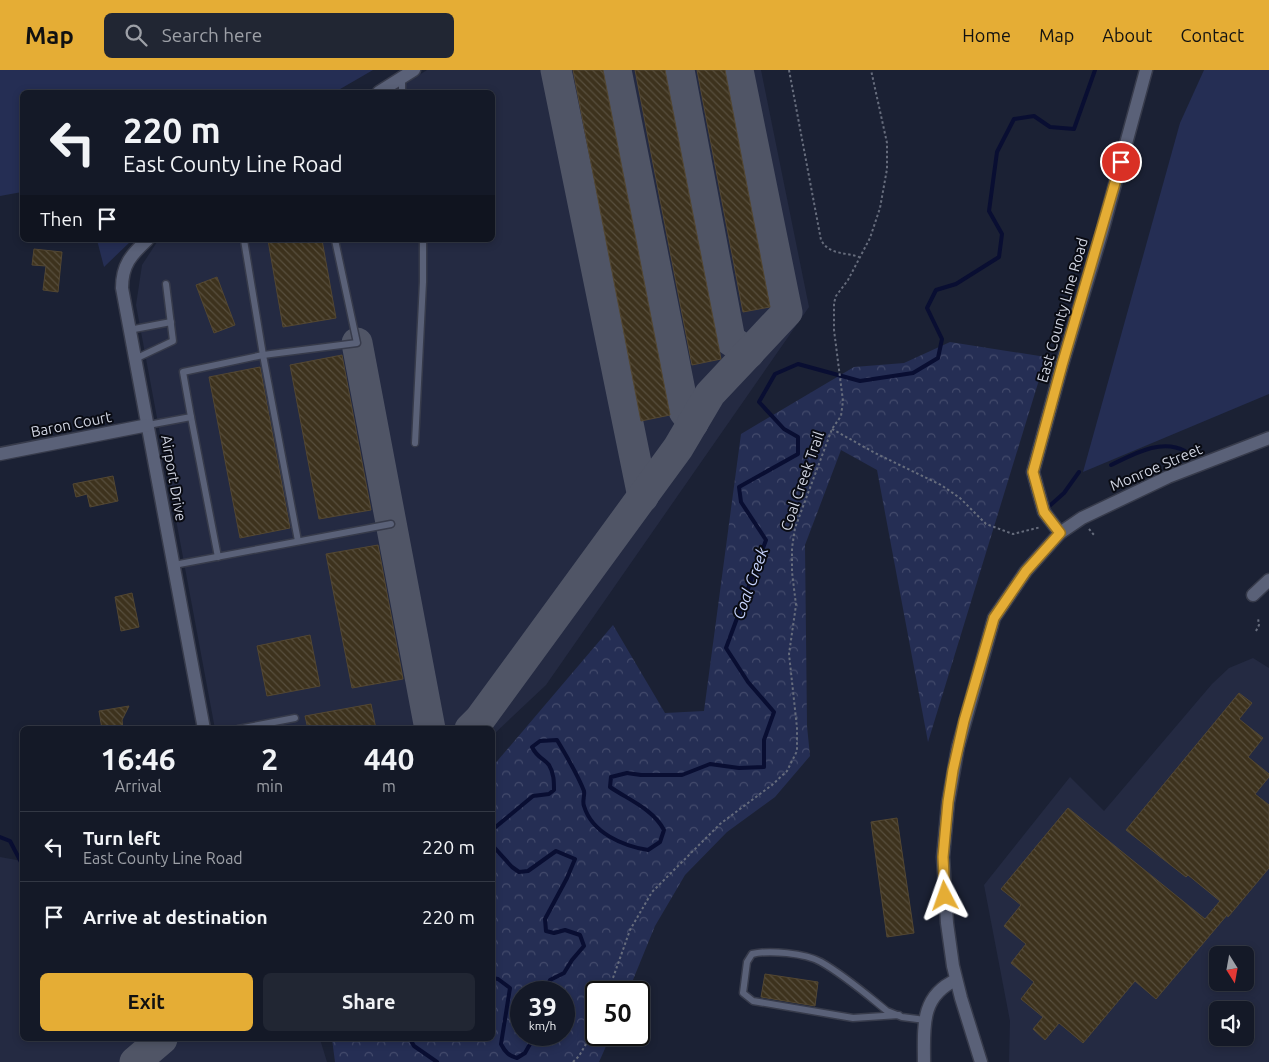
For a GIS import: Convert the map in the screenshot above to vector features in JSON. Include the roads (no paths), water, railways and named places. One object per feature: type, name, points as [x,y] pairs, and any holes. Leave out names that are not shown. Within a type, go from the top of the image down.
[{"type":"street","points":[[381,90],[403,74],[414,70]]},
{"type":"street","name":"East County Line Road","points":[[1060,533],[1044,512],[1033,472],[1146,70]]},
{"type":"street","name":"Airport Drive","points":[[145,242],[131,255],[122,281],[129,330],[203,726]]},
{"type":"street","name":"Baron Court","points":[[0,454],[148,425]]},
{"type":"street","name":"Monroe Street","points":[[1060,533],[1082,518],[1130,494],[1269,438]]},
{"type":"street","points":[[981,1062],[956,980],[947,923],[943,857],[948,802],[958,746],[994,618],[1026,571],[1060,533]]},
{"type":"street","points":[[1253,595],[1269,580]]},
{"type":"street","points":[[924,1062],[925,1020],[932,1001],[939,990],[956,980]]},
{"type":"lane","points":[[402,90],[403,74]]},
{"type":"lane","points":[[244,242],[263,356],[298,541]]},
{"type":"lane","points":[[218,557],[183,372],[263,356],[357,344],[335,242]]},
{"type":"lane","points":[[415,442],[423,282],[423,242]]},
{"type":"lane","points":[[135,359],[173,341],[166,284]]},
{"type":"lane","points":[[129,330],[171,322]]},
{"type":"lane","points":[[148,425],[191,417]]},
{"type":"lane","points":[[174,565],[391,524]]},
{"type":"lane","points":[[254,726],[295,718]]},
{"type":"lane","points":[[899,1016],[887,1011],[819,961],[788,953],[764,952],[752,954],[747,962],[743,993],[753,1001],[853,1018],[899,1016],[925,1020]]},
{"type":"waterway","name":"Coal Creek","points":[[495,828],[533,796],[549,794],[554,790],[551,768],[547,762],[536,754],[532,747],[540,741],[557,740],[581,784],[584,791],[584,806],[594,824],[610,837],[648,850],[660,842],[664,830],[654,816],[610,787],[611,777],[627,773],[682,775],[710,764],[739,768],[764,767],[764,740],[774,712],[748,682],[726,648],[766,540],[741,502],[739,487],[798,454],[798,437],[784,429],[759,402],[775,374],[798,364],[860,381],[913,373],[938,358],[942,339],[927,308],[936,290],[956,284],[999,257],[1002,234],[989,211],[997,152],[1014,119],[1034,116],[1050,127],[1074,129],[1095,70]]},
{"type":"waterway","points":[[1111,465],[1138,452],[1157,447],[1176,447],[1185,451]]},
{"type":"waterway","points":[[1045,510],[1064,493],[1079,472]]},
{"type":"waterway","points":[[0,837],[10,841],[20,860]]},
{"type":"waterway","name":"Coal Creek","points":[[495,848],[519,872],[528,871],[556,851],[575,859],[545,919],[546,931],[554,933],[565,930],[580,935],[584,946],[564,973],[550,981]]},
{"type":"waterway","name":"Coal Creek","points":[[495,978],[510,988]]},
{"type":"waterway","name":"Coal Creek","points":[[510,988],[501,1044],[509,1055],[517,1058],[525,1053],[529,1046]]},
{"type":"waterway","name":"Coal Creek","points":[[411,1041],[414,1046],[437,1062]]}]
